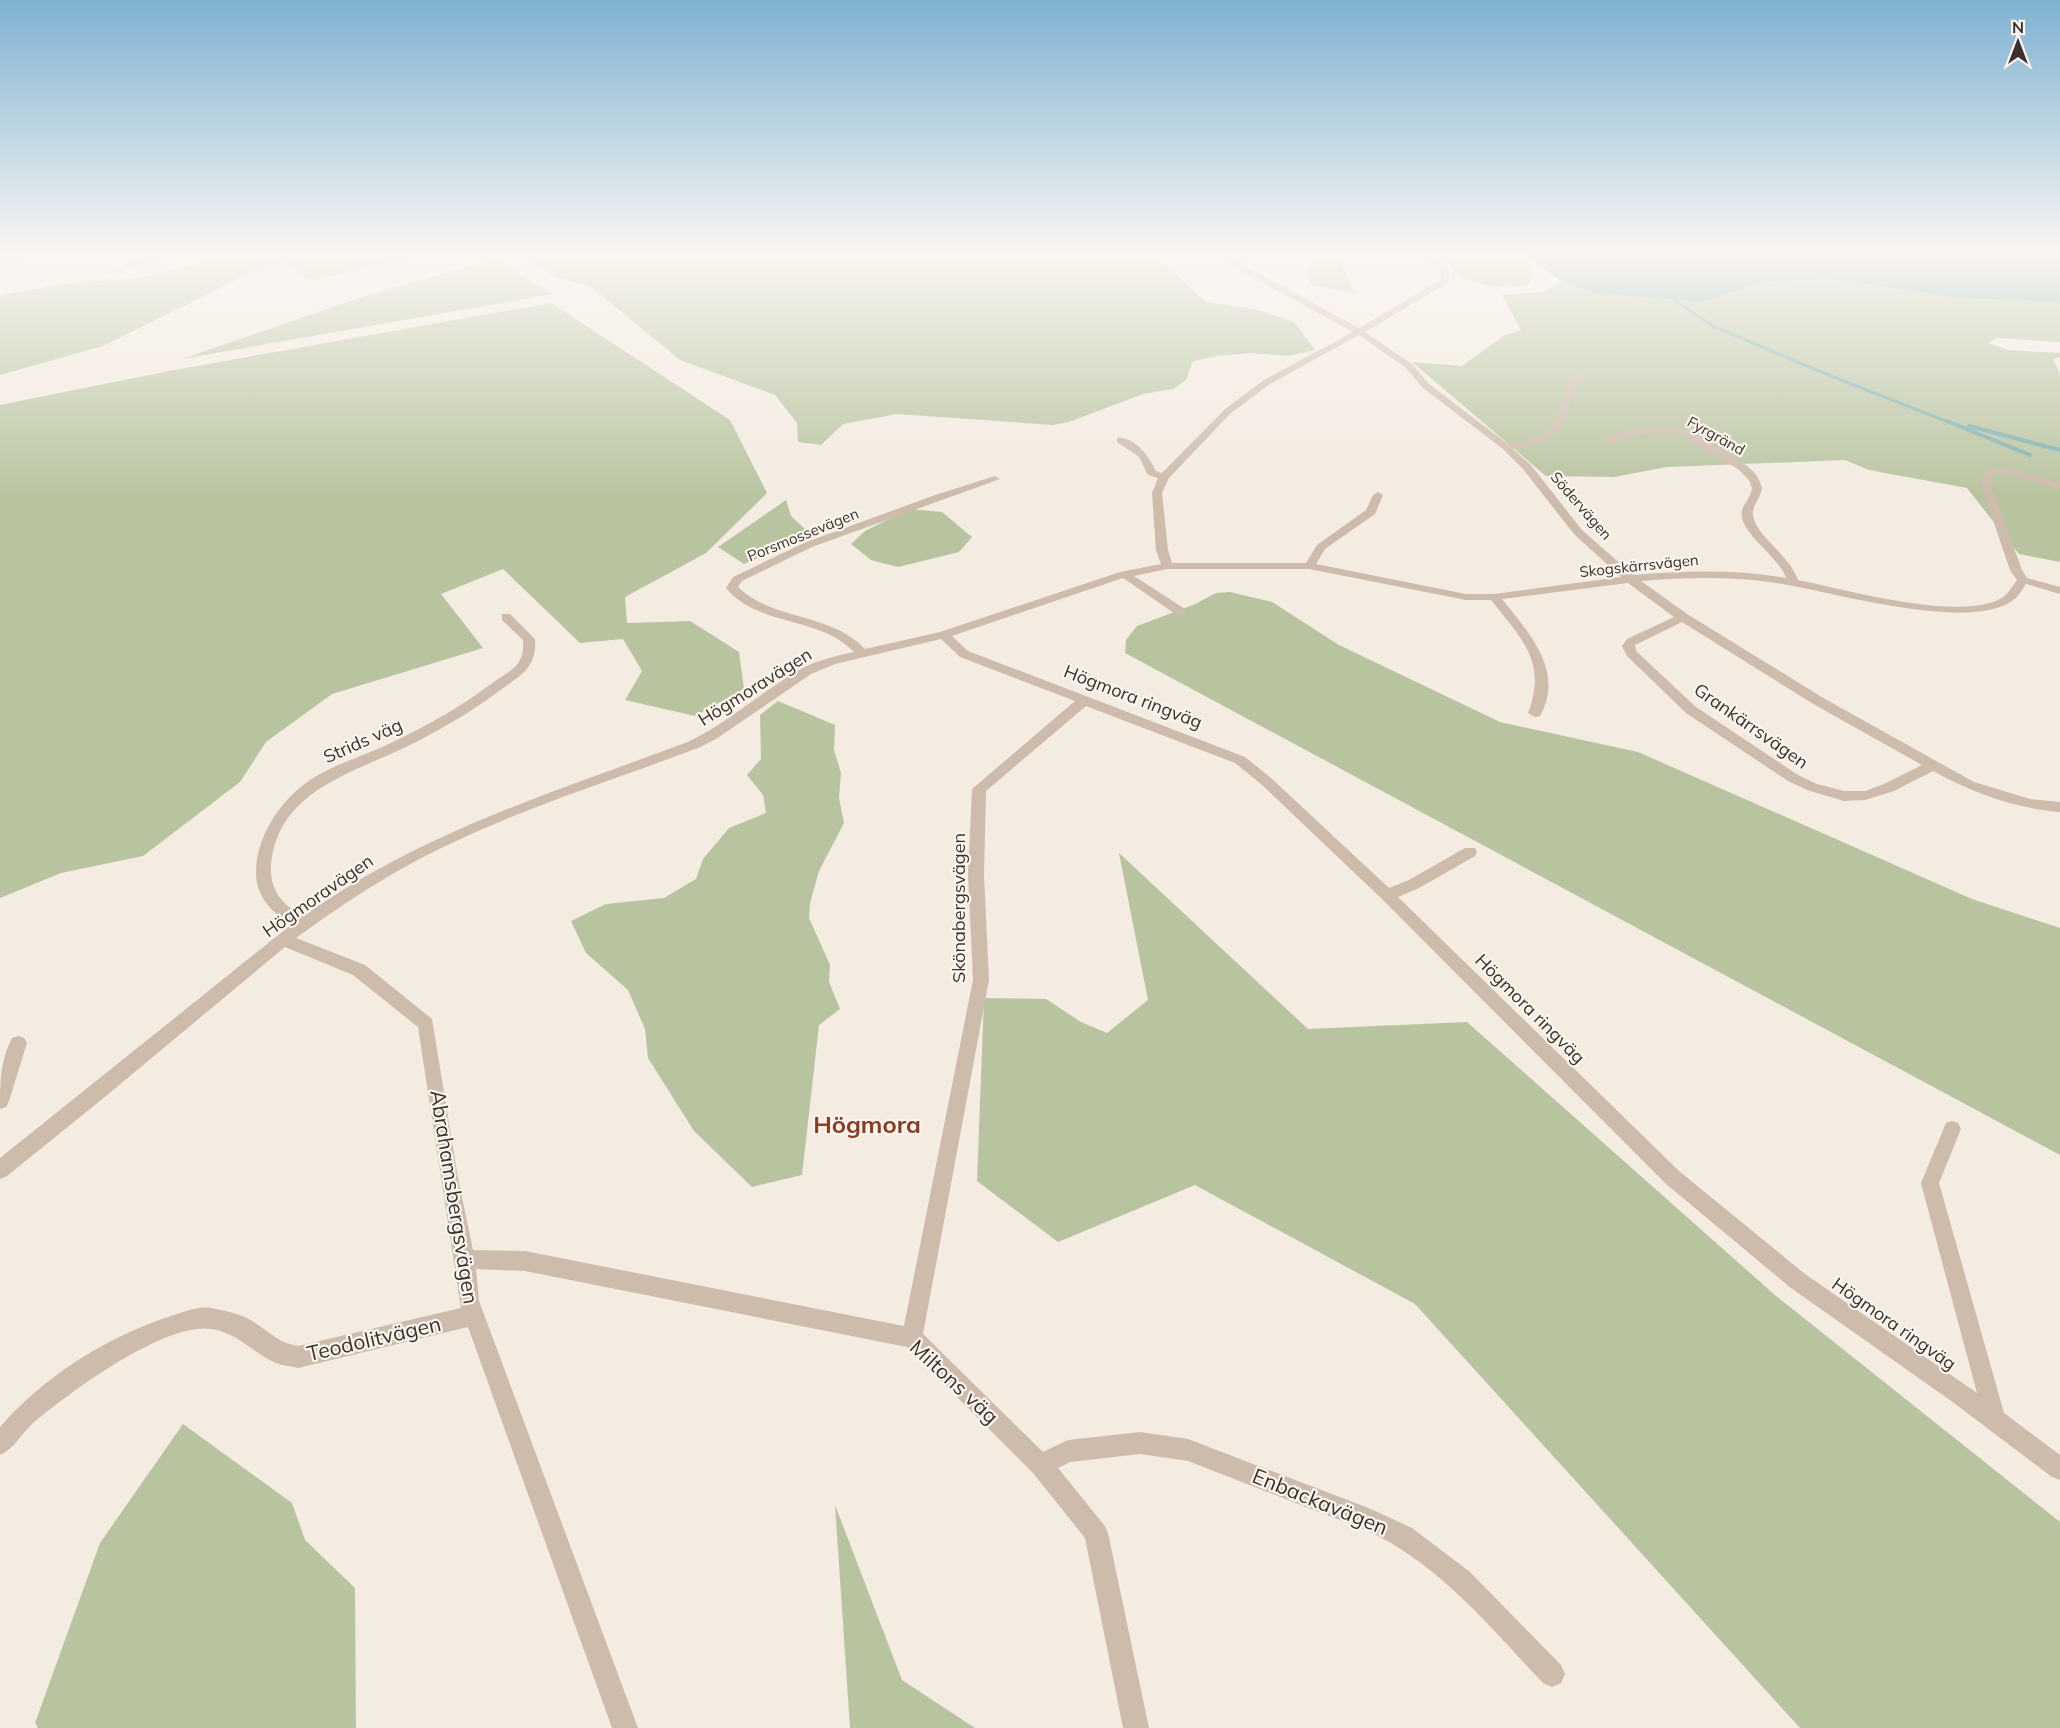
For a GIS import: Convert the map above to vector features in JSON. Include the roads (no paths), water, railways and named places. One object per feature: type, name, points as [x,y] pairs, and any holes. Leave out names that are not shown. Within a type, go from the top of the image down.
[{"type":"street","points":[[1167,566],[1162,550],[1156,500],[1164,477],[1228,411],[1247,395],[1356,335]]},
{"type":"street","name":"Södervägen","points":[[1361,335],[1409,366],[1426,386],[1506,447],[1532,473],[1578,532],[1632,579],[1683,617],[1800,691],[1931,766],[1969,785],[2029,804],[2060,807]]},
{"type":"street","points":[[1506,447],[1544,439],[1555,430],[1561,423],[1572,380],[1581,373]]},
{"type":"street","name":"Fyrgränd","points":[[1607,441],[1635,433],[1669,429],[1679,431],[1742,467],[1759,487],[1758,496],[1747,511],[1749,524],[1786,562],[1793,582]]},
{"type":"street","points":[[1120,440],[1143,455],[1152,473],[1164,477]]},
{"type":"street","points":[[2060,486],[2012,472],[1992,470],[1987,479],[1989,500],[2023,580],[2060,591]]},
{"type":"street","name":"Porsmossevägen","points":[[862,653],[858,646],[833,633],[765,608],[736,594],[732,588],[737,579],[808,545],[995,479]]},
{"type":"street","points":[[1309,566],[1320,548],[1371,512],[1378,495]]},
{"type":"street","name":"Skogskärrsvägen","points":[[1167,566],[1274,564],[1309,566],[1466,597],[1494,597],[1681,574],[1719,574],[1793,582],[1911,604],[1962,608],[1986,607],[2002,603],[2012,597],[2023,580]]},
{"type":"street","name":"Högmoravägen","points":[[2,1165],[284,940],[399,862],[549,796],[693,745],[711,736],[807,671],[862,653],[944,635],[1124,574],[1167,566]]},
{"type":"street","points":[[1124,574],[1181,612]]},
{"type":"street","points":[[1494,597],[1533,650],[1543,685],[1535,713]]},
{"type":"street","name":"Strids väg","points":[[305,924],[278,909],[266,889],[263,875],[264,852],[279,823],[297,800],[319,780],[435,728],[473,704],[523,666],[530,656],[529,639],[506,617]]},
{"type":"street","name":"Grankärrsvägen","points":[[1683,617],[1631,642],[1628,646],[1631,653],[1691,710],[1793,778],[1830,794],[1864,796],[1931,766]]},
{"type":"street","name":"Högmora ringväg","points":[[944,635],[963,654],[1240,759],[1387,895],[1672,1177],[1798,1281],[1995,1420],[2060,1469]]},
{"type":"street","name":"Skönabergsvägen","points":[[912,1338],[981,980],[976,875],[979,789],[1085,700]]},
{"type":"street","points":[[1387,895],[1414,884],[1470,852]]},
{"type":"street","name":"Abrahamsbergsvägen","points":[[284,940],[359,970],[426,1024],[449,1178],[465,1260],[469,1301],[625,1728]]},
{"type":"street","points":[[0,1101],[18,1043]]},
{"type":"street","points":[[1952,1129],[1930,1183],[1995,1420]]},
{"type":"street","name":"Miltons väg","points":[[465,1260],[525,1261],[912,1338],[1041,1465],[1096,1533],[1136,1728]]},
{"type":"street","name":"Teodolitvägen","points":[[0,1444],[22,1418],[63,1384],[109,1354],[150,1333],[187,1321],[209,1318],[240,1326],[280,1354],[298,1357],[474,1315]]},
{"type":"street","name":"Enbackavägen","points":[[1041,1465],[1068,1451],[1140,1443],[1188,1450],[1283,1485],[1320,1503],[1371,1521],[1404,1536],[1432,1555],[1462,1580],[1552,1674]]},
{"type":"waterway","points":[[1733,335],[1951,423]]},
{"type":"waterway","points":[[1947,421],[2030,455]]},
{"type":"waterway","points":[[1969,426],[2060,450]]},
{"type":"district","name":"Högmora","points":[[867,1125]]}]
